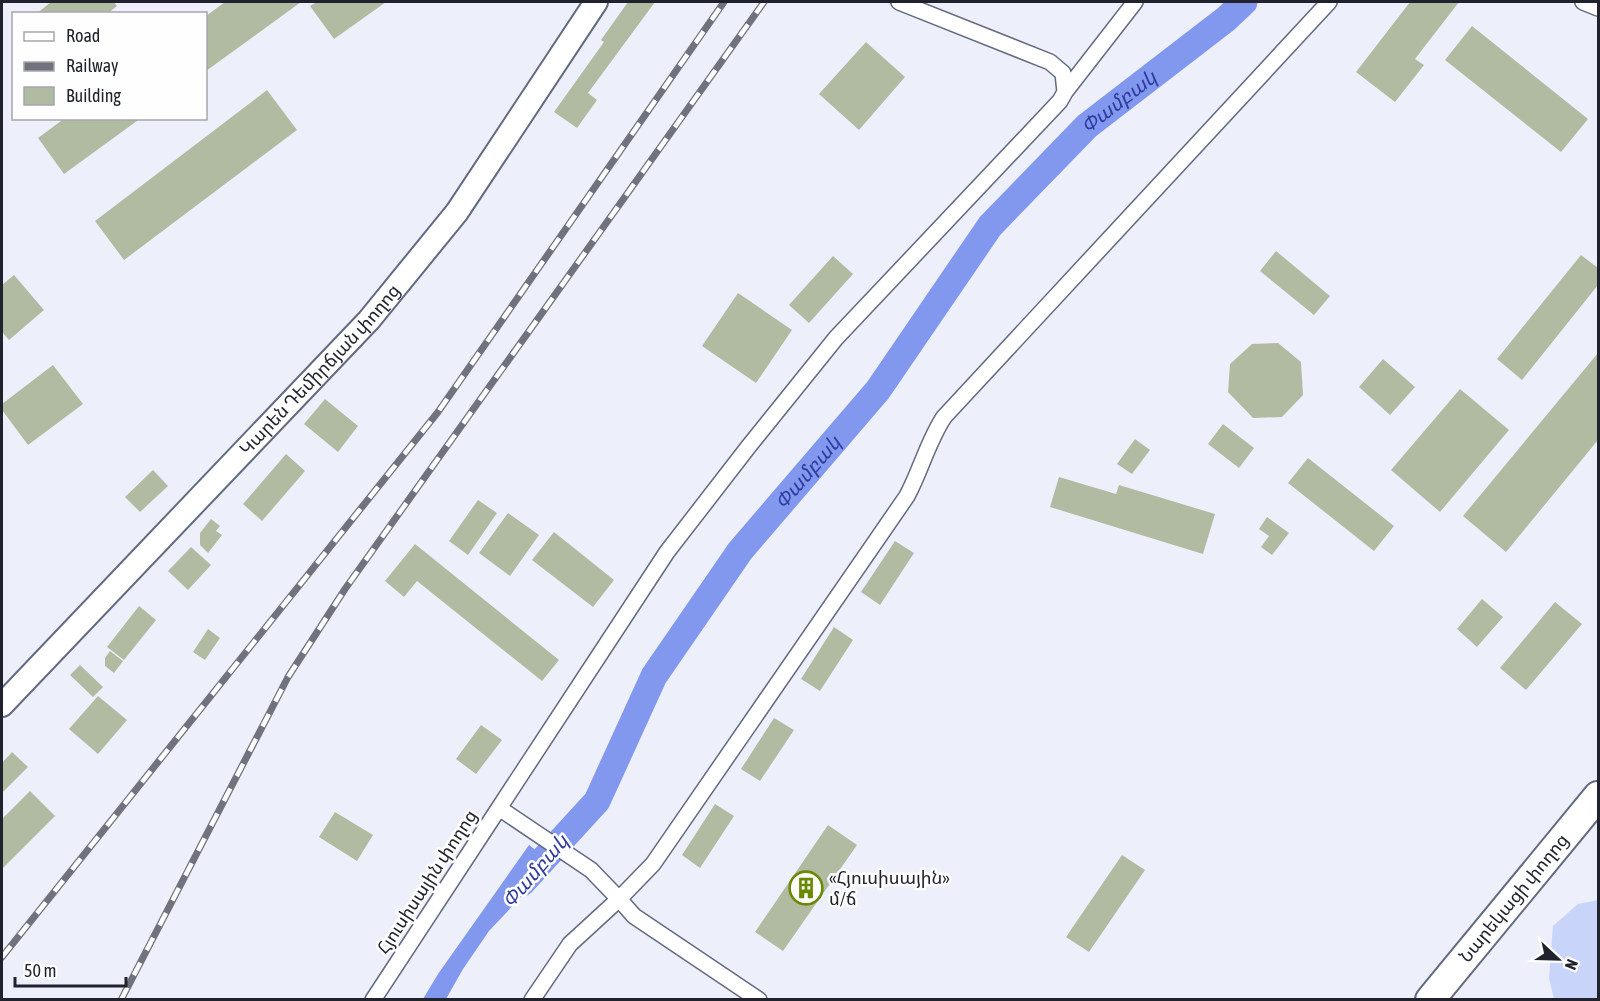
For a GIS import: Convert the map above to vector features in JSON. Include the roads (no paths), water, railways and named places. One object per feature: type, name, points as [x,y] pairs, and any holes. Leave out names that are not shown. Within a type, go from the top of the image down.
[{"type":"highway","name":"Նարեկացի փողոց","points":[[1430,999],[1599,796]]},
{"type":"main road","name":"Կարեն Դեմիրճյան փողոց","points":[[2,705],[369,320],[457,212],[596,2]]},
{"type":"street","points":[[899,2],[1050,62],[1063,73],[1065,92]]},
{"type":"street","points":[[499,808],[668,552],[742,455],[836,338],[1034,131],[1060,101],[1135,2]]},
{"type":"street","points":[[532,999],[570,944],[653,864],[907,496],[922,470],[935,431],[944,417],[1329,2]]},
{"type":"street","points":[[1583,2],[1599,8]]},
{"type":"street","name":"Հյուսիսային փողոց","points":[[374,999],[499,808],[591,870],[634,916],[759,999]]},
{"type":"water","points":[[529,845],[553,863],[489,931],[446,999],[423,999],[438,974]]},
{"type":"waterway","name":"Փամբակ","points":[[522,883],[597,801],[654,676],[740,551],[878,390],[990,226],[1087,126],[1226,19],[1244,2]]},
{"type":"railway","points":[[2,957],[438,412],[724,2]]},
{"type":"railway","points":[[121,1000],[288,677],[345,589],[764,2]]},
{"type":"place","name":"«Հյուսիսային» մ/ճ","points":[[806,888]]}]
